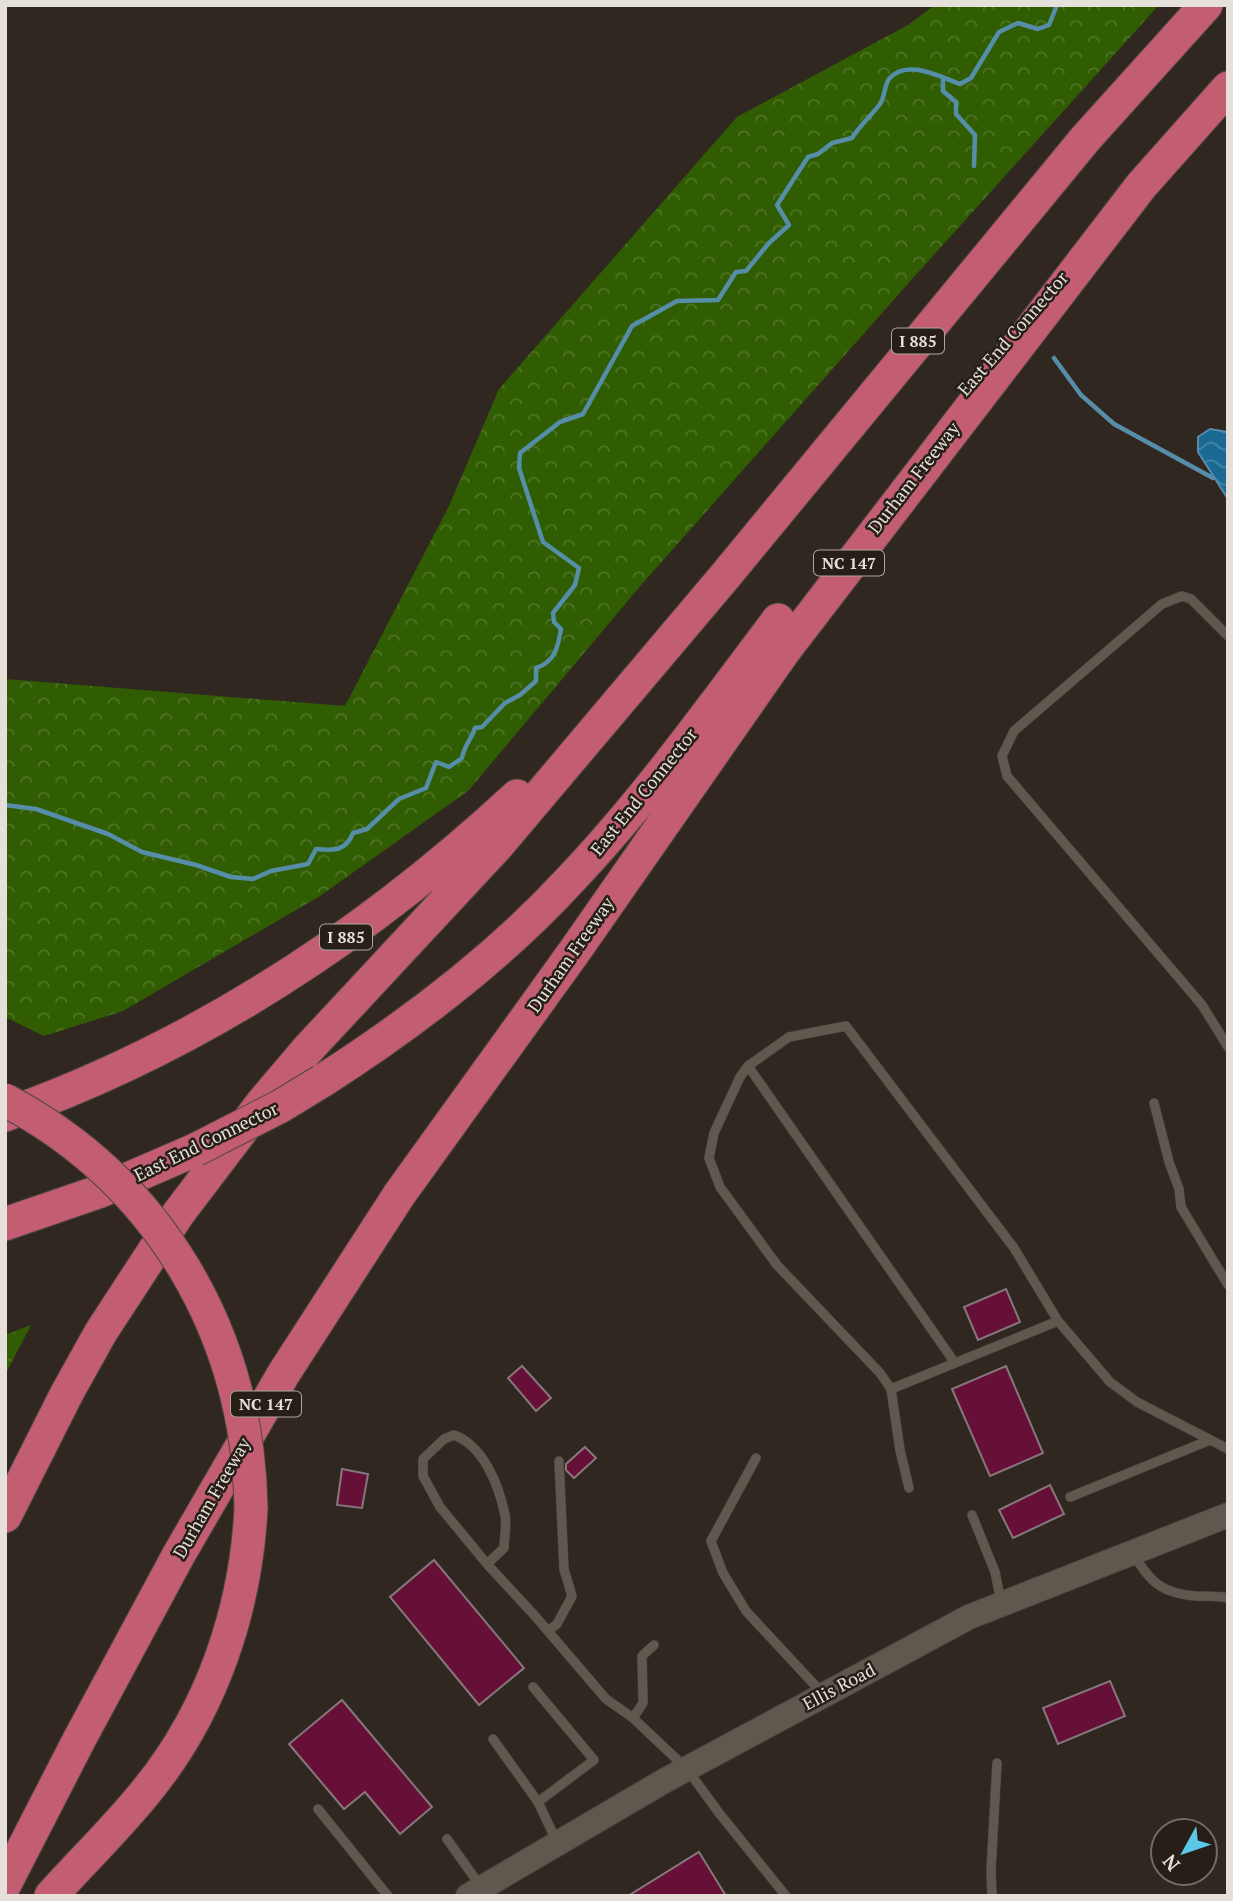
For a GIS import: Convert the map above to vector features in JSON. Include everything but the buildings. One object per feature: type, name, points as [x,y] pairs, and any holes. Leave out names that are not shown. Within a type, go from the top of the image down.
[{"type":"highway","name":"I 885","points":[[5,1115],[145,1056],[233,1009],[334,946],[448,858],[534,780],[635,682],[1086,138],[1206,5]]},
{"type":"highway","name":"Durham Freeway","points":[[5,1884],[178,1556],[284,1373],[399,1195],[534,1008],[791,640],[1141,186],[1228,88]]},
{"type":"highway","name":"East End Connector","points":[[5,1224],[98,1192],[195,1150],[281,1106],[378,1045],[449,991],[519,931],[568,883],[612,834],[895,471],[1141,186]]},
{"type":"highway","points":[[5,1516],[50,1424],[101,1332],[177,1214],[219,1157],[308,1049],[464,884],[635,682]]},
{"type":"highway","points":[[5,1100],[48,1126],[98,1164],[142,1209],[181,1264],[211,1318],[234,1381],[247,1444],[251,1508],[247,1556],[236,1613],[215,1673],[192,1722],[165,1767],[148,1789],[51,1896]]},
{"type":"main road","name":"Ellis Road","points":[[475,1892],[687,1769],[969,1616],[1228,1515]]},
{"type":"lane","points":[[1228,636],[1191,599],[1182,596],[1162,604],[1014,731],[1002,756],[1007,776],[1202,1005],[1228,1046]]},
{"type":"lane","points":[[909,1488],[891,1389],[880,1373],[777,1265],[720,1187],[709,1158],[714,1133],[740,1077],[748,1066],[789,1037],[846,1026],[1014,1248],[1058,1321],[1110,1382],[1137,1402],[1228,1449]]},
{"type":"lane","points":[[748,1066],[955,1363]]},
{"type":"lane","points":[[1154,1103],[1179,1189],[1181,1207],[1228,1284]]},
{"type":"lane","points":[[891,1389],[1058,1321]]},
{"type":"lane","points":[[487,1564],[504,1548],[505,1517],[490,1468],[463,1438],[454,1434],[444,1439],[423,1459],[423,1476],[440,1507],[487,1564],[606,1699],[633,1718],[687,1769],[786,1896]]},
{"type":"lane","points":[[1070,1497],[1210,1440]]},
{"type":"lane","points":[[756,1458],[712,1541],[723,1573],[746,1611],[824,1695]]},
{"type":"lane","points":[[548,1631],[557,1624],[572,1596],[564,1569],[559,1461]]},
{"type":"lane","points":[[972,1514],[995,1572],[1002,1604]]},
{"type":"lane","points":[[1132,1552],[1157,1586],[1195,1596],[1213,1594],[1228,1598]]},
{"type":"lane","points":[[633,1718],[643,1703],[642,1656],[654,1645]]},
{"type":"lane","points":[[533,1687],[594,1760],[538,1802]]},
{"type":"lane","points":[[493,1739],[538,1802],[558,1843]]},
{"type":"lane","points":[[992,1896],[997,1763]]},
{"type":"lane","points":[[318,1809],[388,1896]]},
{"type":"lane","points":[[447,1839],[475,1892]]},
{"type":"green space","points":[[935,5],[1159,5],[642,584],[468,791],[320,896],[123,1011],[44,1036],[5,1017],[5,679],[345,706],[449,506],[499,389],[737,117],[908,25]]},
{"type":"green space","points":[[31,1325],[5,1375],[5,1335]]},
{"type":"water","points":[[1210,429],[1228,432],[1228,499],[1198,452],[1198,437]]},
{"type":"waterway","points":[[5,805],[36,809],[108,834],[142,852],[231,877],[253,879],[271,871],[308,864],[316,849],[334,850],[343,846],[353,833],[367,829],[399,799],[426,788],[436,762],[449,767],[462,758],[475,728],[482,727],[505,703],[520,695],[536,681],[536,668],[548,662],[558,642],[561,629],[554,622],[553,613],[575,585],[579,568],[543,542],[519,468],[520,453],[560,422],[583,414],[632,326],[677,301],[718,300],[736,272],[746,271],[769,243],[789,225],[777,205],[808,157],[818,154],[832,143],[852,138],[880,104],[887,82],[896,73],[904,70],[923,71],[960,84],[971,78],[999,32],[1018,23],[1038,29],[1049,25],[1057,5]]},
{"type":"waterway","points":[[943,79],[943,91],[956,102],[956,114],[975,135],[974,166]]},
{"type":"waterway","points":[[1054,358],[1081,395],[1114,424],[1213,478]]}]
